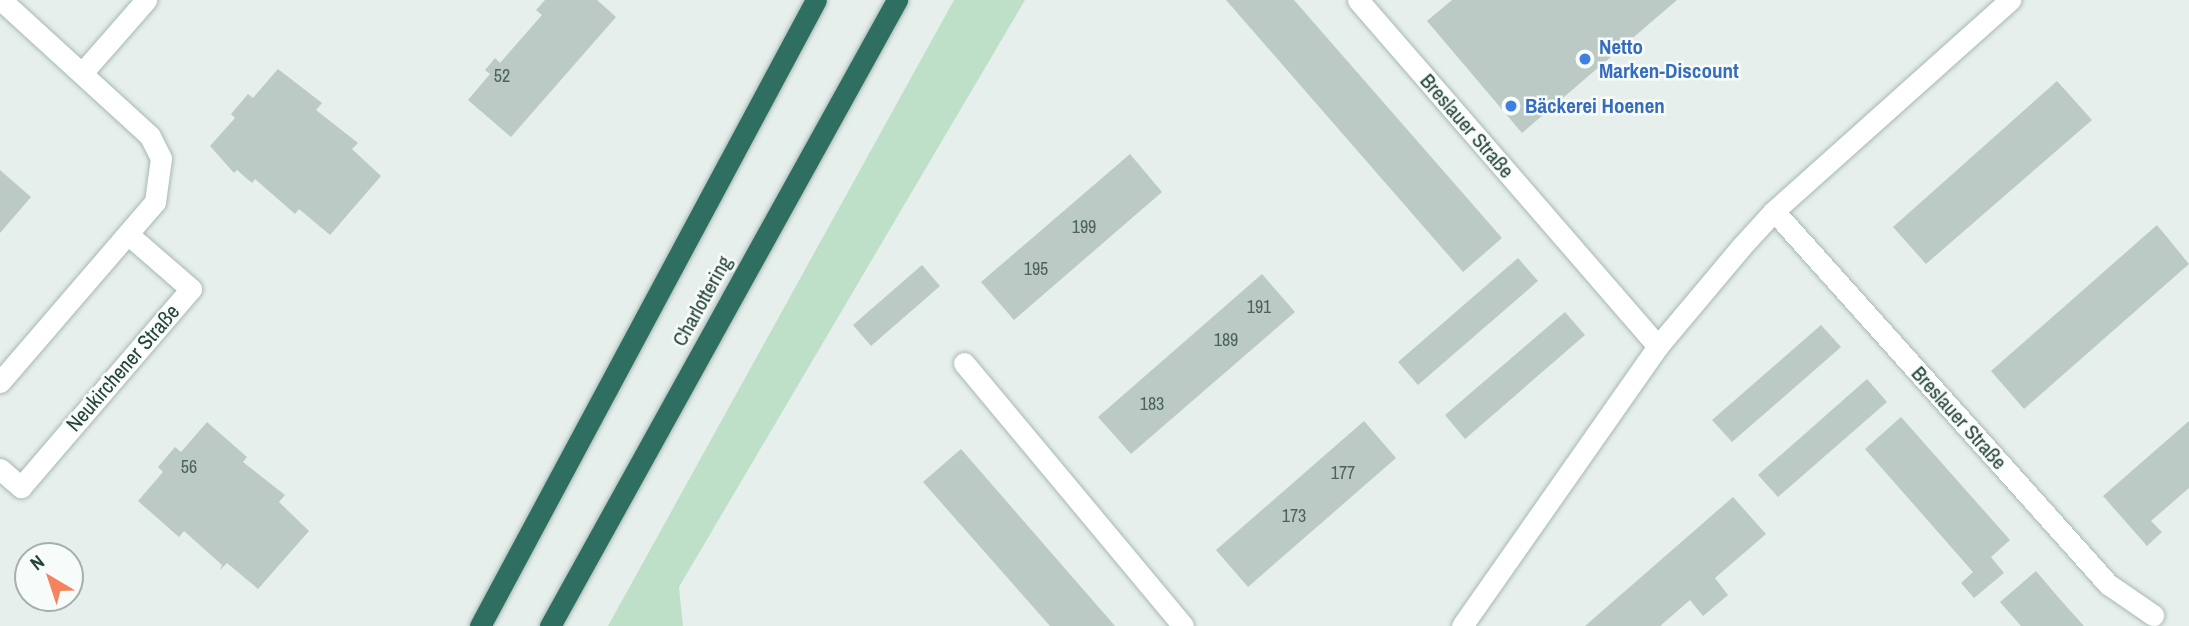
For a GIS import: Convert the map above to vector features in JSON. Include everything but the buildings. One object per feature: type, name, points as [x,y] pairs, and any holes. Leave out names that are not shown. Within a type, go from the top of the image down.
[{"type":"highway","name":"Charlottering","points":[[480,626],[816,0]]},
{"type":"highway","name":"Charlottering","points":[[550,626],[897,0]]},
{"type":"street","points":[[0,382],[130,236],[155,202],[161,158],[150,136],[83,72],[1,0]]},
{"type":"street","points":[[83,72],[146,0]]},
{"type":"street","name":"Breslauer Straße","points":[[1358,0],[1658,346]]},
{"type":"street","points":[[1473,621],[1658,346],[1774,211],[2010,0]]},
{"type":"street","name":"Breslauer Straße","points":[[1774,211],[2108,584],[2153,615]]},
{"type":"street","name":"Neukirchener Straße","points":[[0,469],[20,487],[191,289],[130,236]]},
{"type":"street","points":[[964,363],[1183,626]]},
{"type":"green space","points":[[954,0],[1025,0],[679,587],[683,626],[608,626]]},
{"type":"place","name":"Netto Marken-Discount","points":[[1585,59]]},
{"type":"place","name":"Bäckerei Hoenen","points":[[1511,106]]}]
